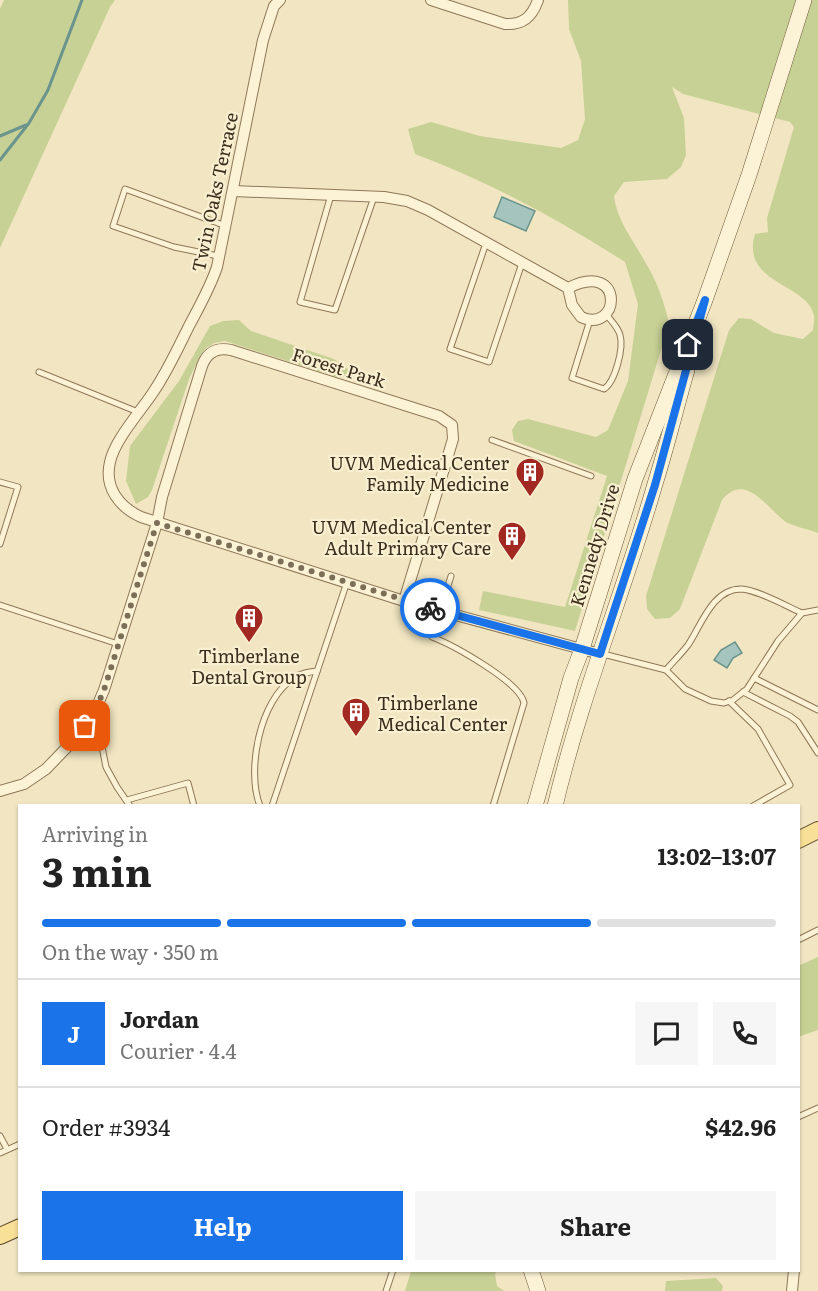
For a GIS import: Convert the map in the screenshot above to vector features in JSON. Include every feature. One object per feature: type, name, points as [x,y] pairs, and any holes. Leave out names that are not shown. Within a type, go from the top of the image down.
[{"type":"main road","name":"Kennedy Drive","points":[[536,804],[553,737],[634,479],[705,300],[749,175],[804,0]]},
{"type":"main road","name":"Kennedy Drive","points":[[555,804],[565,763],[655,485],[705,300]]},
{"type":"main road","points":[[800,839],[818,830]]},
{"type":"main road","points":[[0,1236],[18,1228]]},
{"type":"main road","points":[[532,1272],[538,1291]]},
{"type":"main road","points":[[541,1272],[544,1291]]},
{"type":"street","name":"Twin Oaks Terrace","points":[[280,0],[274,6],[263,40],[220,256],[210,285],[168,367],[114,451],[110,461],[110,480],[116,497],[126,509],[141,518],[404,601],[600,654]]},
{"type":"street","points":[[431,0],[505,24],[515,25],[524,22],[538,0]]},
{"type":"street","points":[[233,190],[395,198],[417,205],[568,288],[575,310],[581,317],[590,320],[599,319],[606,315],[611,307],[612,297],[609,289],[602,283],[588,281],[568,288]]},
{"type":"street","name":"Forest Park","points":[[157,523],[162,497],[202,366],[206,357],[214,350],[231,350],[439,416],[452,425],[453,439],[404,601]]},
{"type":"street","points":[[0,790],[24,784],[46,770],[72,742],[95,711],[119,645],[157,523]]},
{"type":"street","points":[[792,1291],[794,1272]]},
{"type":"lane","points":[[220,256],[174,247],[113,226],[124,189],[226,225]]},
{"type":"lane","points":[[331,195],[300,302],[335,310],[374,197]]},
{"type":"lane","points":[[486,243],[450,350],[489,362],[522,262]]},
{"type":"lane","points":[[590,320],[572,378],[604,389],[610,384],[621,349],[620,333],[606,315]]},
{"type":"lane","points":[[39,372],[139,413]]},
{"type":"lane","points":[[492,440],[591,476]]},
{"type":"lane","points":[[0,482],[18,487],[0,544]]},
{"type":"lane","points":[[451,576],[432,637],[465,653],[517,691],[524,699],[495,804]]},
{"type":"lane","points":[[273,804],[347,582]]},
{"type":"lane","points":[[666,670],[688,645],[702,619],[716,601],[732,591],[742,589],[755,593],[802,613],[818,610]]},
{"type":"lane","points":[[0,605],[119,645]]},
{"type":"lane","points":[[600,654],[666,670],[685,689],[711,701],[729,701],[743,692],[778,641],[802,613]]},
{"type":"lane","points":[[259,804],[256,795],[254,767],[259,739],[270,707],[278,694],[294,678],[316,671]]},
{"type":"lane","points":[[754,678],[818,710]]},
{"type":"lane","points":[[743,692],[798,722],[818,753]]},
{"type":"lane","points":[[729,701],[758,729],[790,785],[757,804]]},
{"type":"lane","points":[[95,711],[106,767],[129,803],[188,783],[193,804]]},
{"type":"lane","points":[[800,939],[818,930]]},
{"type":"lane","points":[[800,1116],[818,1108]]},
{"type":"lane","points":[[0,1136],[7,1149]]},
{"type":"lane","points":[[0,1153],[18,1145]]},
{"type":"lane","points":[[386,1291],[392,1272]]},
{"type":"green space","points":[[4,0],[115,0],[0,248],[0,9]]},
{"type":"green space","points":[[568,0],[818,0],[818,533],[786,522],[756,495],[748,491],[739,489],[731,492],[722,500],[680,609],[670,618],[655,619],[647,609],[646,596],[729,330],[739,318],[751,319],[774,333],[803,339],[813,330],[814,319],[809,305],[766,273],[757,263],[753,251],[755,234],[768,232],[767,218],[794,127],[790,122],[683,94],[672,87],[684,118],[686,155],[681,167],[667,179],[624,182],[614,196],[623,224],[658,287],[669,324],[575,631],[479,610],[483,591],[565,607],[607,476],[514,441],[512,430],[518,421],[528,419],[596,437],[608,430],[628,381],[638,304],[625,262],[523,202],[415,154],[408,129],[431,122],[480,136],[561,148],[578,140],[585,119],[581,61],[569,29]]},
{"type":"green space","points":[[239,320],[251,331],[334,359],[352,372],[340,378],[225,341],[214,343],[206,348],[199,358],[189,379],[152,490],[148,497],[136,504],[126,481],[130,446],[179,381],[210,326],[223,321]]},
{"type":"green space","points":[[818,957],[818,1030],[800,1036],[800,965]]},
{"type":"green space","points":[[411,1272],[496,1272],[497,1286],[504,1291],[405,1291]]},
{"type":"green space","points":[[716,1278],[723,1286],[722,1291],[665,1291],[666,1281]]},
{"type":"water","points":[[502,197],[535,211],[526,231],[494,217]]},
{"type":"water","points":[[735,642],[742,653],[733,658],[727,668],[714,660],[721,650]]},
{"type":"waterway","points":[[0,160],[29,123],[48,90],[82,0]]},
{"type":"waterway","points":[[0,136],[26,125]]},
{"type":"way so far","points":[[85,726],[95,711],[104,690],[157,523],[430,608]]},
{"type":"place","name":"UVM Medical Center Family Medicine","points":[[530,498]]},
{"type":"place","name":"UVM Medical Center Adult Primary Care","points":[[512,562]]},
{"type":"place","name":"Timberlane Dental Group","points":[[249,644]]},
{"type":"place","name":"Timberlane Medical Center","points":[[356,738]]},
{"type":"route","points":[[430,608],[600,654],[655,485],[705,300],[688,345]]}]
